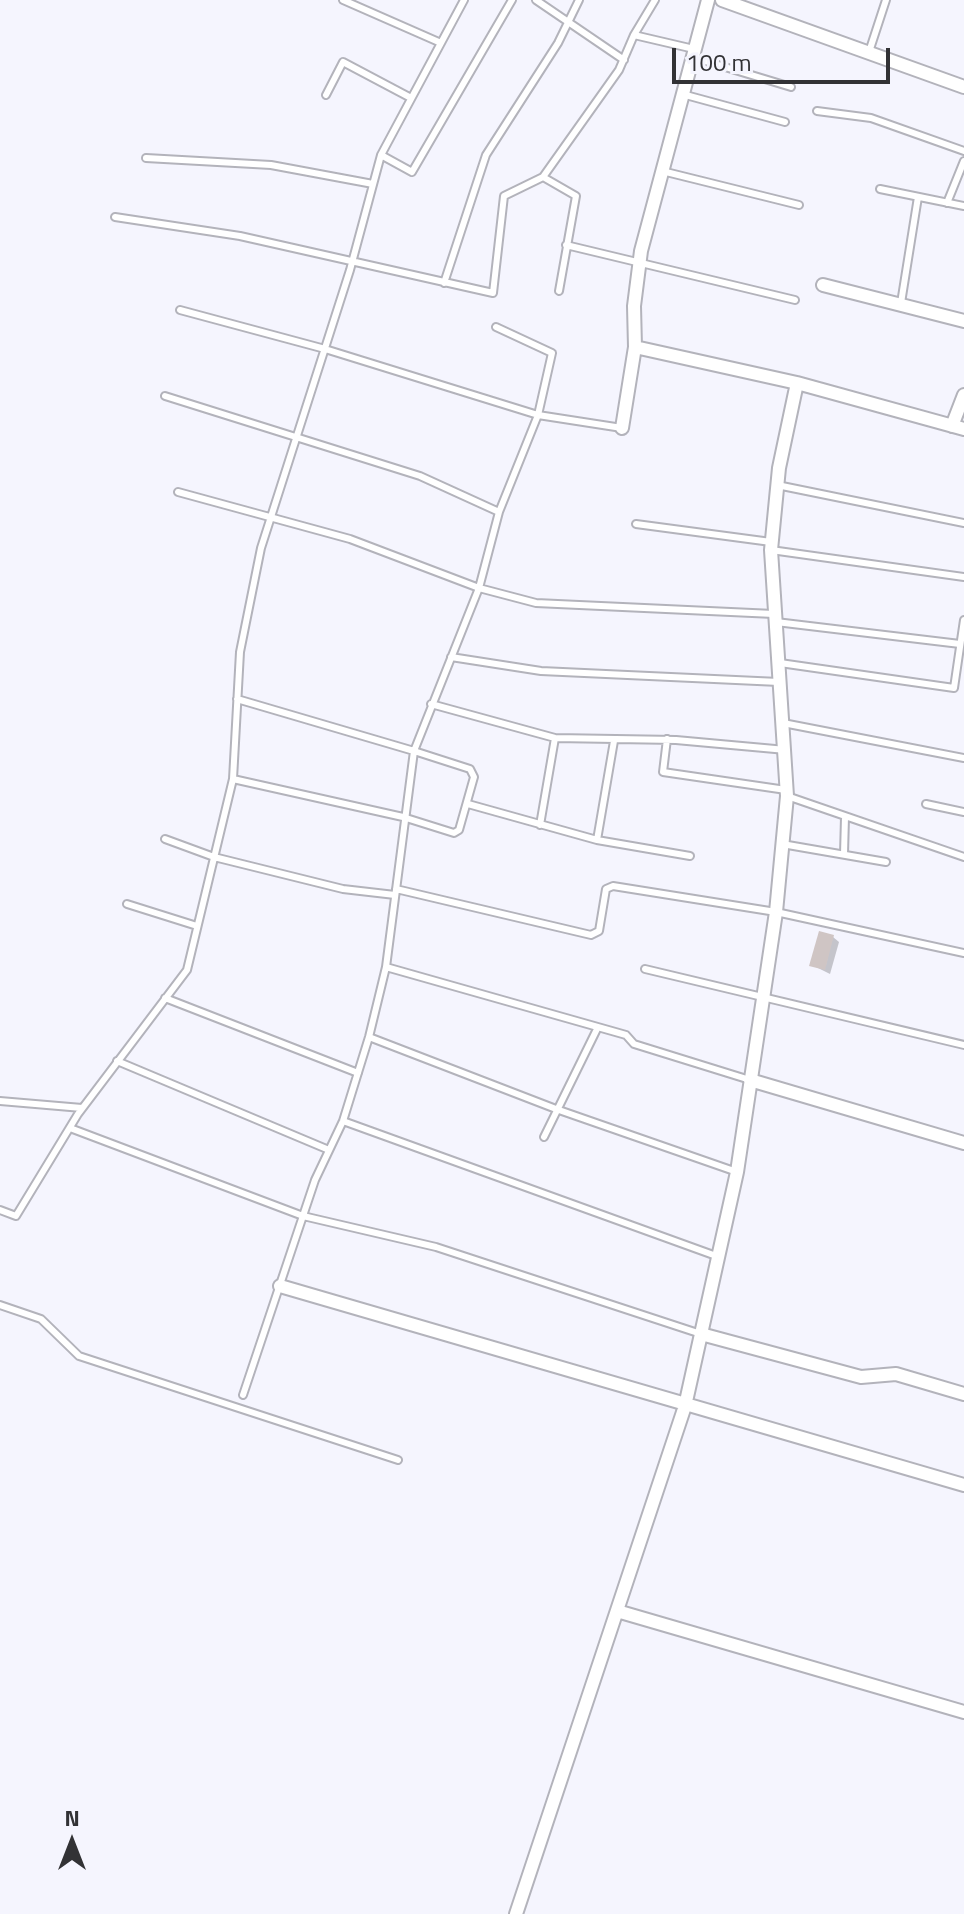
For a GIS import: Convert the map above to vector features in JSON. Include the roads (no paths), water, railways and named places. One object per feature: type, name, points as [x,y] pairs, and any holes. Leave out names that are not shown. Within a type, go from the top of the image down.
[{"type":"street","points":[[622,428],[635,347],[639,260],[708,0]]},
{"type":"street","points":[[722,0],[964,87]]},
{"type":"street","points":[[823,285],[964,321]]},
{"type":"street","points":[[635,347],[797,383],[958,427],[964,395]]},
{"type":"street","points":[[516,1914],[685,1406],[737,1172],[761,994],[776,912],[787,793],[772,546],[777,485],[797,383]]},
{"type":"street","points":[[750,1080],[964,1143]]},
{"type":"street","points":[[280,1286],[964,1485]]},
{"type":"street","points":[[701,1334],[861,1377],[896,1374],[964,1394]]},
{"type":"street","points":[[617,1611],[964,1712]]},
{"type":"lane","points":[[343,0],[441,43]]},
{"type":"lane","points":[[0,1210],[16,1216],[82,1108],[187,970],[233,779],[240,652],[270,520],[352,262],[381,155],[464,0]]},
{"type":"lane","points":[[381,155],[412,172],[512,0]]},
{"type":"lane","points":[[536,0],[624,60]]},
{"type":"lane","points":[[444,283],[486,155],[569,22],[579,0]]},
{"type":"lane","points":[[115,217],[240,236],[493,293],[504,196],[543,177],[624,60],[634,35],[655,0]]},
{"type":"lane","points":[[869,52],[886,0]]},
{"type":"lane","points":[[634,35],[791,87]]},
{"type":"lane","points":[[326,95],[343,62],[411,98]]},
{"type":"lane","points":[[682,94],[785,122]]},
{"type":"lane","points":[[817,111],[871,118],[964,151]]},
{"type":"lane","points":[[146,158],[271,165],[373,184]]},
{"type":"lane","points":[[947,203],[964,161]]},
{"type":"lane","points":[[662,171],[799,205]]},
{"type":"lane","points":[[543,177],[576,196],[559,291]]},
{"type":"lane","points":[[880,189],[964,206]]},
{"type":"lane","points":[[901,303],[918,197]]},
{"type":"lane","points":[[566,245],[639,260],[795,300]]},
{"type":"lane","points":[[180,310],[325,349],[538,415],[622,428]]},
{"type":"lane","points":[[243,1395],[303,1216],[343,1121],[369,1037],[386,967],[403,817],[414,751],[479,588],[499,512],[538,415],[552,353],[496,327]]},
{"type":"lane","points":[[165,396],[420,476],[499,512]]},
{"type":"lane","points":[[777,485],[964,523]]},
{"type":"lane","points":[[178,492],[270,520],[350,539],[479,588],[536,603],[775,618],[960,644]]},
{"type":"lane","points":[[636,524],[964,577]]},
{"type":"lane","points":[[777,663],[954,688],[964,620]]},
{"type":"lane","points":[[451,657],[541,671],[779,682]]},
{"type":"lane","points":[[233,779],[457,832],[468,804],[473,772],[414,751],[237,699]]},
{"type":"lane","points":[[431,704],[555,738],[614,741],[667,739],[786,750]]},
{"type":"lane","points":[[783,723],[964,758]]},
{"type":"lane","points":[[540,825],[555,738]]},
{"type":"lane","points":[[667,739],[663,772],[787,793],[845,817],[964,857]]},
{"type":"lane","points":[[597,840],[614,741]]},
{"type":"lane","points":[[468,804],[597,840],[690,856]]},
{"type":"lane","points":[[926,804],[964,812]]},
{"type":"lane","points":[[844,854],[845,817]]},
{"type":"lane","points":[[165,839],[214,857],[343,889],[395,892],[591,935],[599,931],[608,886],[776,912],[964,953]]},
{"type":"lane","points":[[782,844],[886,862]]},
{"type":"lane","points":[[127,904],[197,926]]},
{"type":"lane","points":[[386,967],[626,1035],[634,1044],[750,1080]]},
{"type":"lane","points":[[645,969],[761,994],[964,1045]]},
{"type":"lane","points":[[165,998],[358,1073]]},
{"type":"lane","points":[[544,1137],[598,1027]]},
{"type":"lane","points":[[369,1037],[556,1109],[737,1172]]},
{"type":"lane","points":[[117,1061],[329,1150]]},
{"type":"lane","points":[[0,1101],[82,1108]]},
{"type":"lane","points":[[343,1121],[720,1258]]},
{"type":"lane","points":[[70,1128],[303,1216],[436,1247],[701,1334]]},
{"type":"lane","points":[[0,1305],[41,1319],[79,1356],[398,1460]]}]
